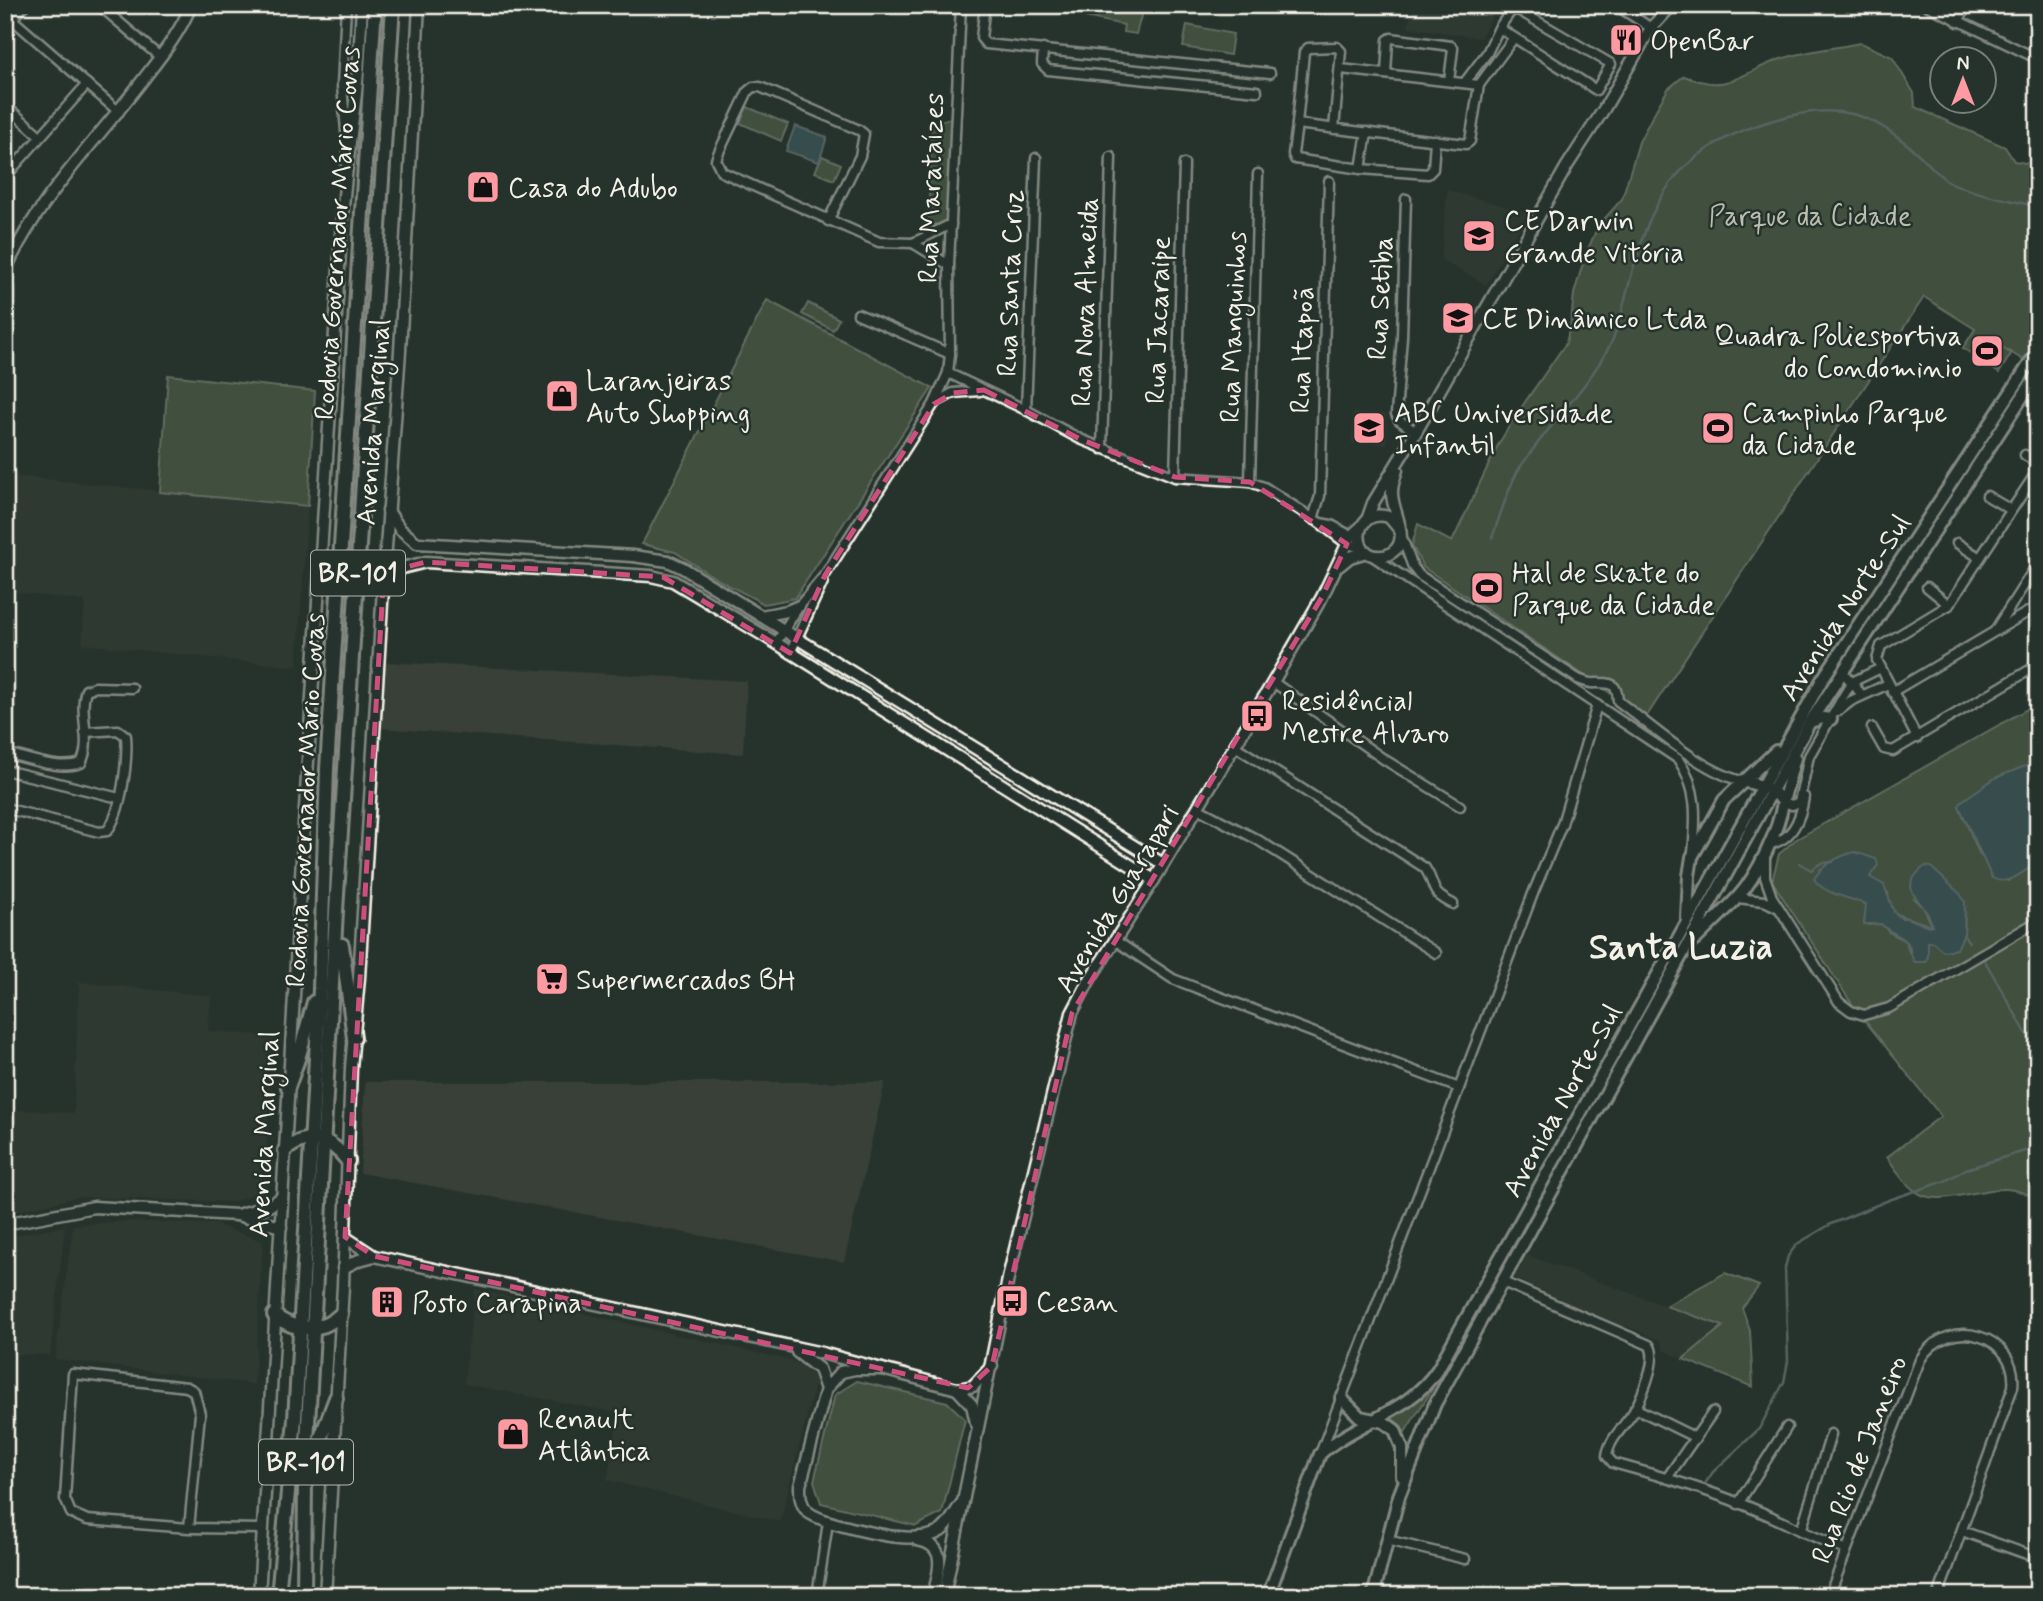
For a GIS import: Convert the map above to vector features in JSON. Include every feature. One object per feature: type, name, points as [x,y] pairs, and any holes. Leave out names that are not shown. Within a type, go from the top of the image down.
[{"type":"main road","name":"Rodovia Governador Mário Covas","points":[[278,1596],[294,1431],[320,989],[327,769],[375,5]]},
{"type":"main road","name":"Rodovia Governador Mário Covas","points":[[304,1596],[305,1479],[393,5]]},
{"type":"main road","name":"Avenida Norte-Sul","points":[[1373,1594],[1399,1496],[1435,1404],[1687,948],[1708,895],[1794,739],[1829,669],[2038,351]]},
{"type":"main road","name":"Avenida Norte-Sul","points":[[1794,739],[1810,722],[2038,373]]},
{"type":"main road","points":[[1810,722],[1832,717]]},
{"type":"main road","points":[[1687,922],[1692,857],[1724,800],[1794,739]]},
{"type":"main road","points":[[1687,948],[1737,898],[1767,848],[1779,823],[1794,739]]},
{"type":"main road","points":[[1746,782],[1766,788],[1783,802]]},
{"type":"main road","points":[[1689,876],[1693,884],[1708,895],[1727,901],[1737,898]]},
{"type":"main road","name":"Avenida Norte-Sul","points":[[1320,1454],[1334,1442],[1398,1408],[1423,1389],[1445,1358],[1687,922],[1708,895]]},
{"type":"main road","points":[[337,911],[354,1038]]},
{"type":"main road","points":[[288,1087],[311,1009],[320,989]]},
{"type":"main road","points":[[285,1150],[299,1141],[326,1141],[338,1148],[348,1161]]},
{"type":"main road","points":[[274,1315],[283,1322],[314,1329],[333,1322],[341,1314]]},
{"type":"main road","points":[[305,1479],[336,1398]]},
{"type":"main road","points":[[1341,1398],[1360,1417],[1377,1420],[1395,1430],[1401,1441],[1403,1464],[1399,1496]]},
{"type":"main road","points":[[1268,1595],[1320,1454]]},
{"type":"street","points":[[5,26],[9,16],[25,5]]},
{"type":"street","points":[[99,5],[160,57]]},
{"type":"street","points":[[5,271],[37,211],[119,112],[160,57],[191,5]]},
{"type":"street","points":[[346,5],[342,86],[348,149]]},
{"type":"street","name":"Avenida Marginal","points":[[259,1596],[336,302],[362,5]]},
{"type":"street","name":"Avenida Marginal","points":[[324,1596],[354,1038],[400,351],[419,5]]},
{"type":"street","name":"Rua Marataízes","points":[[825,575],[934,404],[948,373],[949,265],[961,5]]},
{"type":"street","points":[[985,5],[981,38],[986,44],[1270,73]]},
{"type":"street","points":[[1616,5],[1651,28]]},
{"type":"street","name":"Avenida Guarapari","points":[[977,1430],[1009,1273],[1072,1013],[1090,979],[1154,880],[1273,682],[1339,566],[1349,540],[1364,524],[1373,503],[1567,166],[1651,28],[1672,5]]},
{"type":"street","points":[[1926,5],[2038,59]]},
{"type":"street","points":[[1958,22],[1967,5]]},
{"type":"street","points":[[1465,82],[1487,53],[1512,8],[1626,73]]},
{"type":"street","points":[[9,16],[119,112]]},
{"type":"street","points":[[1499,28],[1611,97]]},
{"type":"street","points":[[1297,124],[1469,143],[1479,85],[1513,39]]},
{"type":"street","points":[[1386,73],[1388,40],[1403,40],[1453,47],[1449,81]]},
{"type":"street","points":[[1334,129],[1341,69],[1340,48],[1311,47],[1306,49],[1294,159],[1362,169],[1428,174],[1433,169],[1436,141]]},
{"type":"street","points":[[1043,49],[1042,64],[1048,70],[1257,91]]},
{"type":"street","points":[[1596,90],[1611,64]]},
{"type":"street","points":[[1341,69],[1479,85]]},
{"type":"street","points":[[5,177],[87,84]]},
{"type":"street","points":[[828,221],[860,156],[864,134],[760,87],[753,87],[748,90],[718,154],[717,166],[722,172],[828,221],[879,242],[914,243],[951,225]]},
{"type":"street","points":[[5,105],[40,136]]},
{"type":"street","points":[[1362,169],[1367,132]]},
{"type":"street","name":"Rua Nova Almeida","points":[[1102,449],[1111,157]]},
{"type":"street","name":"Rua Santa Cruz","points":[[1026,410],[1036,158]]},
{"type":"street","name":"Rua Jacaraipe","points":[[1175,477],[1184,164]]},
{"type":"street","name":"Rua Manguinhos","points":[[1250,482],[1258,174]]},
{"type":"street","name":"Rua Itapoã","points":[[1317,521],[1320,496],[1329,181]]},
{"type":"street","name":"Rua Setiba","points":[[1406,199],[1402,337],[1396,414],[1399,420],[1416,432]]},
{"type":"street","points":[[914,243],[949,265]]},
{"type":"street","points":[[858,314],[950,354]]},
{"type":"street","points":[[948,373],[1102,449],[1175,477],[1250,482],[1264,487],[1317,521],[1331,525],[1349,540],[1678,759],[1684,767],[1696,802],[1692,857]]},
{"type":"street","points":[[934,404],[953,393],[984,390]]},
{"type":"street","points":[[2025,455],[2038,463]]},
{"type":"street","name":"Avenida Guarapari","points":[[1400,460],[1392,494],[1400,533]]},
{"type":"street","points":[[1917,738],[1881,668],[1877,657],[1881,646],[1949,605],[2038,470]]},
{"type":"street","points":[[1987,496],[2011,510]]},
{"type":"street","points":[[388,510],[400,529],[417,543],[633,556],[668,561],[798,637],[1163,864]]},
{"type":"street","points":[[1367,552],[1359,538],[1364,524],[1375,516],[1393,520],[1419,575],[1578,679],[1594,684],[1603,682],[1613,685],[1618,701],[1706,765],[1730,779],[1746,782]]},
{"type":"street","points":[[1339,566],[1350,556],[1367,552],[1383,556],[1394,551],[1400,533]]},
{"type":"street","points":[[1957,543],[1980,558]]},
{"type":"street","points":[[383,587],[402,568],[426,562],[663,578],[776,643],[1154,880]]},
{"type":"street","points":[[1994,632],[2038,564]]},
{"type":"street","points":[[776,643],[799,606],[825,575]]},
{"type":"street","points":[[790,653],[825,575]]},
{"type":"street","points":[[1927,587],[1949,605]]},
{"type":"street","points":[[2012,602],[2024,614]]},
{"type":"street","points":[[761,616],[799,606]]},
{"type":"street","points":[[1832,717],[1862,695],[1890,688],[2038,606]]},
{"type":"street","points":[[1872,728],[1886,751],[1893,751],[2038,665]]},
{"type":"street","points":[[1783,802],[1787,805],[1796,804],[1801,799],[1809,756],[1852,682],[1881,668]]},
{"type":"street","points":[[1842,671],[1862,695]]},
{"type":"street","points":[[1273,682],[1385,760],[1460,806]]},
{"type":"street","points":[[1320,1454],[1534,891],[1562,824],[1598,705],[1591,690],[1594,684]]},
{"type":"street","points":[[5,753],[73,766],[81,763],[84,759],[84,704],[88,688],[132,688]]},
{"type":"street","points":[[1598,705],[1612,707],[1618,701]]},
{"type":"street","points":[[5,721],[9,708]]},
{"type":"street","points":[[5,808],[104,832],[111,827],[126,760],[127,736],[118,730],[85,732]]},
{"type":"street","points":[[1235,746],[1425,868],[1434,891],[1453,904]]},
{"type":"street","points":[[5,770],[119,799]]},
{"type":"street","points":[[1803,787],[1805,794],[1796,825],[1783,840],[1767,848],[1765,877],[1772,897],[1839,1002],[1851,1011],[1864,1015],[1889,1009],[2038,921]]},
{"type":"street","points":[[1197,808],[1258,840],[1436,953]]},
{"type":"street","points":[[1737,898],[1771,903],[1781,909]]},
{"type":"street","points":[[1116,941],[1173,979],[1459,1088]]},
{"type":"street","points":[[237,1215],[269,1206],[281,1198]]},
{"type":"street","points":[[5,1224],[94,1207],[237,1215],[281,1227]]},
{"type":"street","points":[[345,1237],[374,1256],[822,1353],[957,1389],[973,1386],[992,1366]]},
{"type":"street","points":[[343,1268],[374,1256]]},
{"type":"street","points":[[1503,1282],[1649,1345],[1654,1352],[1635,1408],[1608,1448],[1607,1456],[1613,1463],[1667,1478],[1738,1504],[1846,1550]]},
{"type":"street","name":"Rua Rio de Janeiro","points":[[1829,1596],[1920,1360],[1927,1349],[1937,1341],[1959,1333],[1989,1340],[2003,1353],[2014,1376],[2013,1387],[1938,1596]]},
{"type":"street","points":[[790,1348],[815,1363],[826,1389]]},
{"type":"street","points":[[882,1369],[855,1368],[841,1372],[826,1389],[800,1496],[808,1513],[828,1522],[923,1541],[936,1551],[940,1565],[933,1596]]},
{"type":"street","points":[[189,1528],[200,1414],[194,1391],[187,1387],[73,1374],[65,1499],[71,1513],[87,1520],[189,1528],[262,1529]]},
{"type":"street","points":[[944,1596],[977,1430],[972,1405],[957,1389]]},
{"type":"street","points":[[1635,1408],[1696,1438]]},
{"type":"street","points":[[1667,1478],[1713,1412]]},
{"type":"street","points":[[1738,1504],[1787,1427]]},
{"type":"street","points":[[1801,1531],[1831,1434]]},
{"type":"street","points":[[899,1538],[928,1536],[939,1532],[964,1500]]},
{"type":"street","points":[[817,1596],[828,1522]]},
{"type":"street","points":[[1962,1531],[2038,1558]]},
{"type":"street","points":[[1387,1540],[1465,1559]]},
{"type":"street","points":[[2035,1596],[2038,1590]]},
{"type":"street","points":[[1373,1594],[1391,1596]]},
{"type":"street","points":[[1547,1596],[1558,1596]]},
{"type":"highlighted area","points":[[984,390],[1080,439],[1175,477],[1250,482],[1347,544],[1322,597],[1072,1013],[992,1366],[968,1388],[374,1256],[345,1237],[383,587],[402,568],[426,562],[663,577],[790,653],[825,575],[885,479],[934,404],[953,393]]},
{"type":"shaded area","points":[[1413,5],[1500,5],[1480,38],[1408,27]]},
{"type":"shaded area","name":"CE Darwin Grande Vitória","points":[[1447,190],[1529,213],[1486,285],[1441,260]]},
{"type":"shaded area","name":"ABC Universidade Infantil","points":[[1353,413],[1386,414],[1387,444],[1352,443]]},
{"type":"shaded area","points":[[5,475],[308,506],[297,667],[82,644],[85,601],[5,591]]},
{"type":"shaded area","points":[[384,662],[747,681],[743,754],[379,728]]},
{"type":"shaded area","points":[[79,982],[211,996],[208,1031],[274,1036],[264,1190],[233,1202],[78,1197],[5,1214],[5,1109],[74,1113]]},
{"type":"shaded area","points":[[365,1082],[885,1082],[844,1262],[360,1173]]},
{"type":"shaded area","points":[[125,1221],[215,1224],[263,1241],[254,1384],[55,1359],[73,1225]]},
{"type":"shaded area","points":[[65,1226],[50,1355],[5,1354],[5,1237]]},
{"type":"shaded area","points":[[1527,1255],[1724,1326],[1683,1359],[1663,1350],[1661,1341],[1629,1327],[1624,1328],[1514,1278]]},
{"type":"shaded area","points":[[475,1289],[793,1361],[807,1367],[814,1377],[815,1385],[780,1522],[607,1480],[619,1413],[464,1384]]},
{"type":"green space","points":[[1086,5],[1118,5],[1143,9],[1136,34],[1123,32],[1124,25],[1085,17]]},
{"type":"green space","points":[[1187,25],[1233,34],[1230,55],[1183,47]]},
{"type":"green space","name":"Parque da Cidade","points":[[1861,43],[1892,57],[1914,93],[1915,107],[1927,112],[1927,116],[1935,116],[2005,147],[2014,161],[2038,165],[2038,338],[2023,360],[1999,345],[2011,354],[1999,373],[1963,348],[1975,329],[1924,297],[1646,717],[1423,567],[1412,545],[1418,524],[1452,542],[1497,447],[1566,343],[1574,294],[1585,256],[1598,226],[1622,199],[1639,142],[1668,89],[1684,76],[1713,83],[1735,80],[1767,64],[1810,52]]},
{"type":"green space","points":[[747,107],[788,124],[781,141],[740,123]]},
{"type":"green space","points":[[951,118],[947,225],[928,224],[932,123]]},
{"type":"green space","points":[[822,156],[841,164],[834,180],[815,172]]},
{"type":"green space","points":[[767,300],[932,388],[795,598],[764,604],[717,579],[675,552],[642,544]]},
{"type":"green space","points":[[808,303],[839,319],[833,330],[802,314]]},
{"type":"green space","points":[[168,375],[315,391],[308,506],[160,492]]},
{"type":"green space","points":[[2038,703],[2038,761],[1959,806],[1980,855],[2008,881],[2038,862],[2038,1199],[2007,1189],[1951,1197],[1929,1197],[1910,1187],[1887,1157],[1941,1116],[1854,1007],[1772,881],[1779,854],[1795,840]],"holes":[[[1855,852],[1873,880],[1888,893],[1892,910],[1903,917],[1932,925],[1923,907],[1915,899],[1965,910],[1964,934],[1950,951],[1928,942],[1928,956],[1909,952],[1906,941],[1889,932],[1882,924],[1868,925],[1864,922],[1866,904],[1821,869]]]},
{"type":"green space","points":[[1725,1273],[1759,1286],[1742,1308],[1750,1331],[1753,1387],[1683,1359],[1723,1326],[1666,1306]]},
{"type":"green space","points":[[857,1381],[947,1402],[965,1419],[942,1513],[916,1526],[821,1503],[814,1481],[835,1395]]},
{"type":"green space","points":[[1433,1388],[1405,1432],[1390,1417]]},
{"type":"water","points":[[795,126],[827,137],[819,162],[786,151]]},
{"type":"water","points":[[2038,761],[2038,862],[2016,877],[2004,881],[1992,878],[1959,806],[1962,801],[1995,778]]},
{"type":"water","points":[[1855,852],[1876,859],[1878,865],[1870,877],[1884,885],[1894,912],[1901,918],[1932,925],[1911,889],[1911,883],[1925,866],[1931,867],[1960,894],[1965,902],[1964,934],[1957,949],[1943,951],[1933,942],[1928,942],[1926,962],[1915,962],[1908,943],[1903,939],[1881,924],[1864,924],[1866,904],[1830,892],[1814,879],[1832,861]]},
{"type":"waterway","points":[[1492,538],[1519,469],[1590,378],[1610,345],[1619,323],[1637,255],[1657,205],[1685,166],[1705,150],[1729,137],[1781,118],[1805,113],[1841,112],[1869,120],[1893,134],[1955,185],[2038,207]]},
{"type":"waterway","points":[[1799,863],[1811,870],[1821,863],[1833,862]]},
{"type":"waterway","points":[[1963,935],[1969,942]]},
{"type":"waterway","points":[[1985,961],[2038,1054]]},
{"type":"waterway","points":[[1702,1488],[1713,1472],[1759,1429],[1784,1382],[1788,1361],[1785,1268],[1788,1256],[1797,1244],[1831,1224],[1945,1181],[1966,1169],[2038,1147]]},
{"type":"waterway","points":[[2025,1596],[2030,1584],[2038,1578]]},
{"type":"place","name":"OpenBar","points":[[1626,40]]},
{"type":"place","name":"Casa do Adubo","points":[[483,187]]},
{"type":"place","name":"CE Darwin Grande Vitória","points":[[1479,236]]},
{"type":"place","name":"CE Dinâmico Ltda","points":[[1458,318]]},
{"type":"place","name":"Quadra Poliesportiva do Condominio","points":[[1987,351]]},
{"type":"place","name":"Laranjeiras Auto Shopping","points":[[562,396]]},
{"type":"place","name":"ABC Universidade Infantil","points":[[1369,428]]},
{"type":"place","name":"Campinho Parque da Cidade","points":[[1718,428]]},
{"type":"place","name":"Hal de Skate do Parque da Cidade","points":[[1487,588]]},
{"type":"place","name":"Residêncial Mestre Alvaro","points":[[1257,716]]},
{"type":"place","name":"Supermercados BH","points":[[552,979]]},
{"type":"place","name":"Cesan","points":[[1012,1301]]},
{"type":"place","name":"Posto Carapina","points":[[387,1302]]},
{"type":"place","name":"Renault Atlântica","points":[[513,1434]]},
{"type":"district","name":"Santa Luzia","points":[[1681,946]]}]
